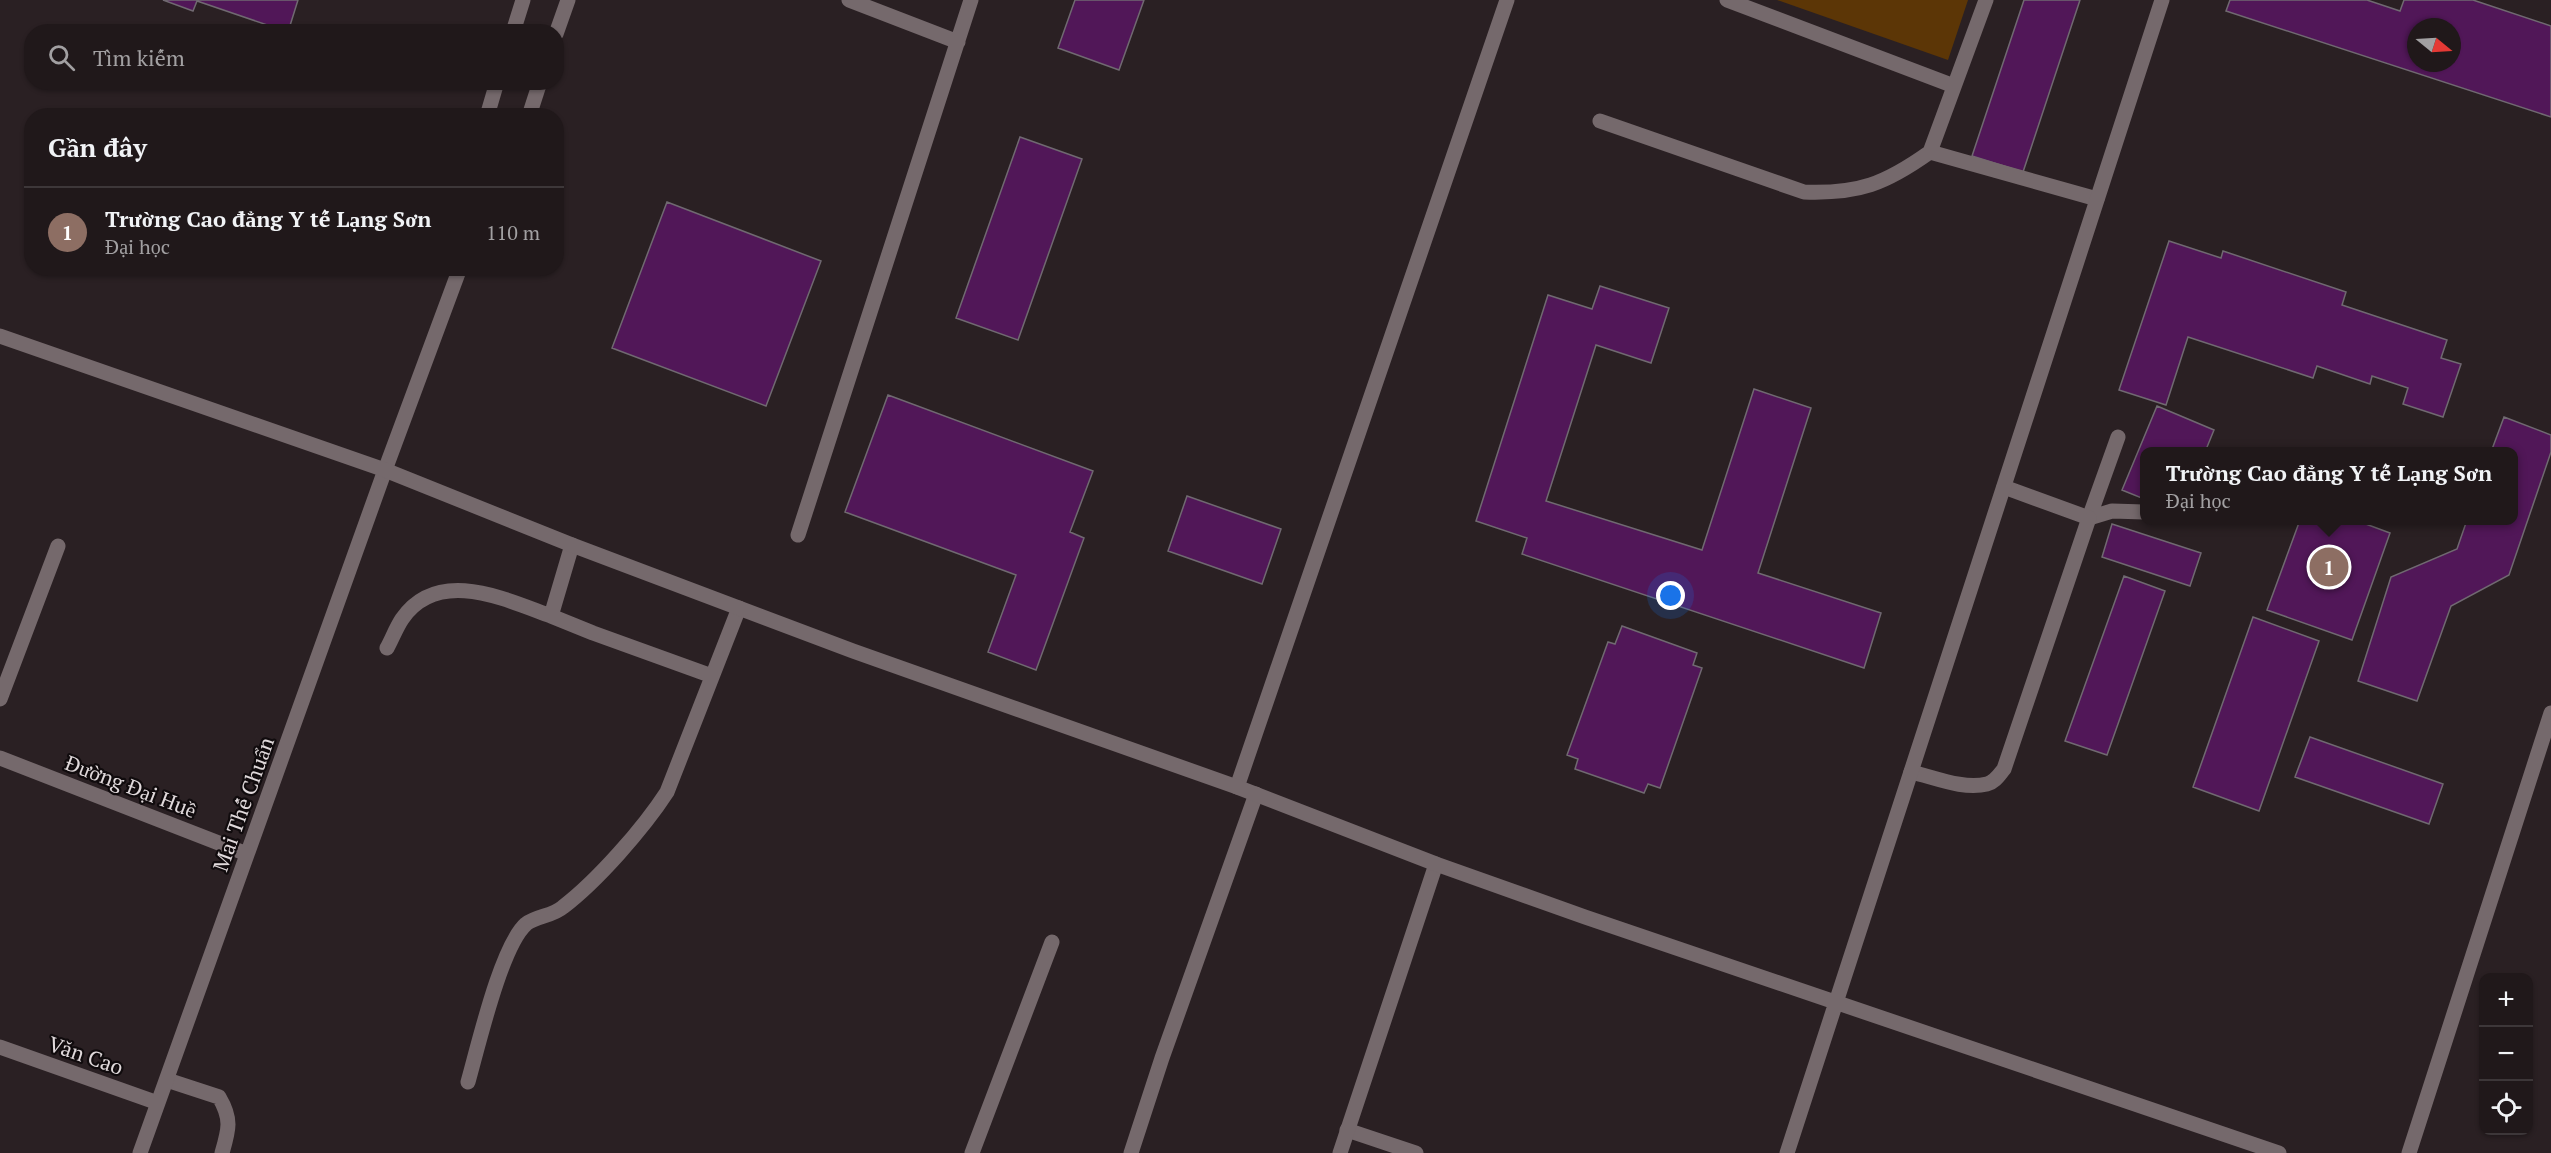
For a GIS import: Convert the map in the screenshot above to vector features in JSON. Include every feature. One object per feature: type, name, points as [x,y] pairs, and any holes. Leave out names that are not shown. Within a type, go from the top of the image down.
[{"type":"street","points":[[516,24],[523,0]]},
{"type":"street","points":[[560,24],[568,0]]},
{"type":"street","points":[[849,0],[958,42]]},
{"type":"street","points":[[798,534],[971,0]]},
{"type":"street","points":[[1237,787],[1507,0]]},
{"type":"street","points":[[1727,0],[1954,86]]},
{"type":"street","points":[[1600,121],[1804,192],[1831,193],[1859,190],[1903,171],[1930,152],[1986,0]]},
{"type":"street","points":[[1786,1153],[2162,0]]},
{"type":"street","points":[[489,108],[495,90]]},
{"type":"street","points":[[532,108],[537,90]]},
{"type":"street","points":[[1930,152],[2097,199]]},
{"type":"street","name":"Mai Thế Chuẩn","points":[[140,1153],[457,276]]},
{"type":"street","points":[[0,336],[385,470],[853,651],[1237,787],[1436,864],[2279,1153]]},
{"type":"street","points":[[1911,772],[1964,785],[1986,785],[1994,781],[2004,769],[2118,437]]},
{"type":"street","points":[[2004,487],[2089,518],[2112,511],[2140,512]]},
{"type":"street","points":[[551,616],[572,544]]},
{"type":"street","points":[[0,699],[58,546]]},
{"type":"street","points":[[387,648],[402,619],[421,601],[447,591],[474,591],[551,616],[712,676]]},
{"type":"street","points":[[468,1082],[497,980],[514,941],[526,924],[560,910],[585,889],[654,812],[667,792],[739,608]]},
{"type":"street","points":[[2409,1153],[2551,713]]},
{"type":"street","name":"Đường Đại Huề","points":[[0,758],[247,854]]},
{"type":"street","points":[[1131,1153],[1162,1058],[1256,794]]},
{"type":"street","points":[[1340,1153],[1436,864]]},
{"type":"street","points":[[972,1153],[1052,942]]},
{"type":"street","name":"Văn Cao","points":[[0,1047],[158,1103]]},
{"type":"street","points":[[166,1080],[219,1097],[228,1113],[228,1133],[222,1153]]},
{"type":"street","points":[[1347,1130],[1416,1153]]},
{"type":"shaded area","points":[[1777,0],[1968,0],[1948,60]]},
{"type":"building","points":[[163,0],[298,0],[290,24],[265,24],[197,1],[193,11]]},
{"type":"building","points":[[1075,0],[1144,0],[1119,70],[1058,48]]},
{"type":"building","points":[[2024,0],[2080,0],[2023,172],[1972,156]]},
{"type":"building","points":[[2230,0],[2367,0],[2400,11],[2404,0],[2473,0],[2551,26],[2551,117],[2413,72],[2461,72],[2461,18],[2407,18],[2407,70],[2226,11]]},
{"type":"building","points":[[1020,137],[1082,159],[1018,340],[956,318]]},
{"type":"building","points":[[667,202],[821,261],[766,406],[612,348]]},
{"type":"building","points":[[2169,241],[2221,258],[2223,251],[2346,292],[2342,305],[2447,340],[2441,358],[2461,364],[2443,417],[2403,404],[2408,388],[2372,376],[2370,384],[2317,366],[2313,378],[2188,337],[2166,405],[2119,390]]},
{"type":"building","points":[[1600,286],[1669,308],[1651,363],[1596,345],[1546,501],[1702,550],[1754,389],[1811,408],[1758,573],[1881,613],[1864,668],[1522,554],[1527,538],[1476,521],[1548,295],[1592,309]]},
{"type":"building","points":[[888,395],[1093,471],[1070,532],[1084,538],[1036,670],[988,652],[1016,575],[845,512]]},
{"type":"building","points":[[2157,406],[2214,430],[2207,447],[2140,447],[2140,497],[2122,490]]},
{"type":"building","points":[[2504,417],[2551,435],[2551,452],[2509,575],[2451,606],[2417,701],[2358,681],[2391,577],[2457,549],[2465,525],[2518,525],[2518,447],[2493,447]]},
{"type":"building","points":[[1187,496],[1281,529],[1262,584],[1168,551]]},
{"type":"building","points":[[2112,524],[2201,553],[2190,586],[2102,557]]},
{"type":"building","points":[[2298,525],[2368,525],[2390,533],[2352,640],[2267,610]]},
{"type":"building","points":[[2124,576],[2165,591],[2107,755],[2065,741]]},
{"type":"building","points":[[2253,617],[2319,641],[2259,811],[2193,787]]},
{"type":"building","points":[[1622,626],[1697,653],[1693,665],[1702,668],[1660,788],[1648,784],[1644,793],[1575,769],[1578,759],[1567,755],[1608,642],[1615,644]]},
{"type":"building","points":[[2310,737],[2443,784],[2429,824],[2295,777]]},
{"type":"place","name":"Trường Cao đẳng Y tế Lạng Sơn","points":[[2329,567]]}]
